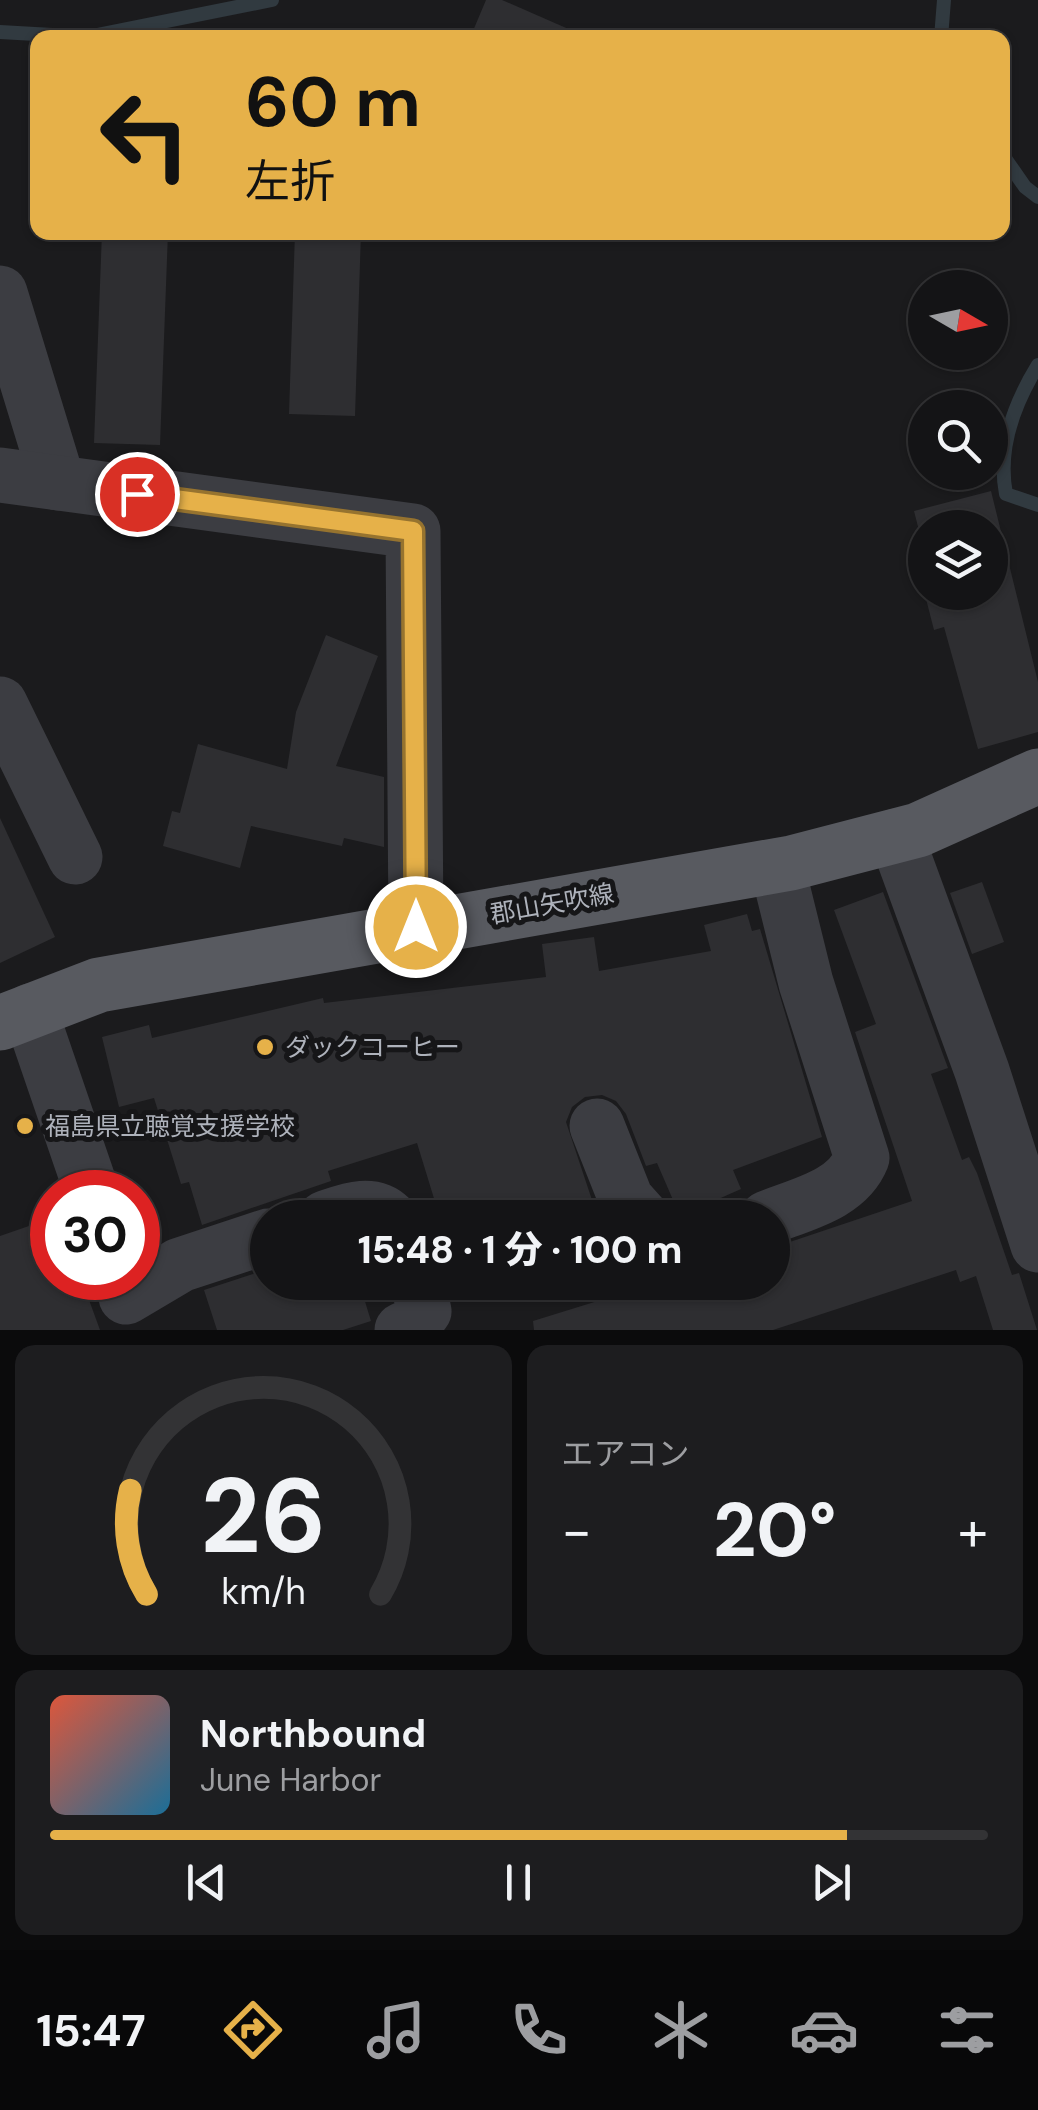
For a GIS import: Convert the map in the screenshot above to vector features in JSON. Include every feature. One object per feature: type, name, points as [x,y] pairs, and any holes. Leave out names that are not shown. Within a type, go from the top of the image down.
[{"type":"main road","name":"郡山矢吹線","points":[[15,1017],[99,985],[777,866],[896,836],[1038,776]]},
{"type":"street","points":[[0,293],[58,483]]},
{"type":"street","points":[[0,476],[413,531],[416,927]]},
{"type":"street","points":[[0,704],[75,857]]},
{"type":"street","points":[[896,836],[982,1071],[1038,1246]]},
{"type":"street","points":[[777,866],[806,983],[862,1158],[855,1174],[828,1194],[790,1209]]},
{"type":"street","points":[[15,1017],[82,1170]]},
{"type":"street","points":[[596,1126],[627,1200]]},
{"type":"street","points":[[128,1302],[180,1265],[250,1242]]},
{"type":"street","points":[[402,1330],[413,1326],[424,1311],[422,1300]]},
{"type":"building","points":[[486,0],[502,0],[571,30],[473,30]]},
{"type":"building","points":[[102,240],[168,240],[160,445],[94,443]]},
{"type":"building","points":[[295,240],[361,240],[355,416],[289,414]]},
{"type":"building","points":[[991,491],[996,510],[918,510]]},
{"type":"building","points":[[1008,560],[1038,682],[1038,732],[978,749],[944,627],[934,630],[929,610],[1008,610]]},
{"type":"building","points":[[326,635],[378,656],[336,766],[384,777],[384,847],[344,838],[342,846],[251,826],[240,868],[163,846],[172,811],[180,813],[198,744],[287,769],[296,712]]},
{"type":"building","points":[[0,818],[55,937],[0,963]]},
{"type":"building","points":[[982,882],[1004,942],[972,954],[950,893]]},
{"type":"building","points":[[883,892],[948,1068],[931,1074],[962,1160],[969,1157],[977,1173],[1012,1275],[1019,1273],[1037,1330],[993,1330],[976,1276],[960,1282],[956,1270],[773,1330],[534,1330],[533,1321],[601,1300],[790,1300],[790,1242],[912,1201],[855,1032],[876,1024],[834,910]]},
{"type":"building","points":[[747,914],[752,931],[760,929],[822,1137],[733,1170],[741,1189],[716,1200],[673,1200],[657,1163],[646,1166],[626,1114],[616,1101],[602,1095],[585,1097],[572,1107],[566,1122],[592,1200],[434,1200],[417,1143],[328,1171],[331,1181],[275,1200],[250,1200],[250,1209],[202,1225],[189,1182],[181,1184],[154,1098],[119,1107],[102,1037],[149,1025],[152,1038],[323,998],[324,1003],[546,977],[542,944],[594,937],[599,971],[711,951],[704,925]]},
{"type":"building","points":[[30,1226],[30,1300],[89,1300],[100,1330],[0,1330],[0,1236]]},
{"type":"building","points":[[250,1275],[250,1300],[365,1300],[371,1321],[343,1330],[217,1330],[204,1290]]},
{"type":"waterway","points":[[122,30],[272,0]]},
{"type":"waterway","points":[[942,30],[944,0]]},
{"type":"waterway","points":[[0,32],[30,34]]},
{"type":"waterway","points":[[1010,165],[1025,187],[1038,197]]},
{"type":"waterway","points":[[1038,365],[1010,427],[1004,460],[1006,494],[1038,505]]},
{"type":"place","name":"ダックコーヒー","points":[[265,1047]]},
{"type":"place","name":"福島県立聴覚支援学校","points":[[25,1126]]},
{"type":"route","points":[[137,494],[413,531],[416,927]]}]
